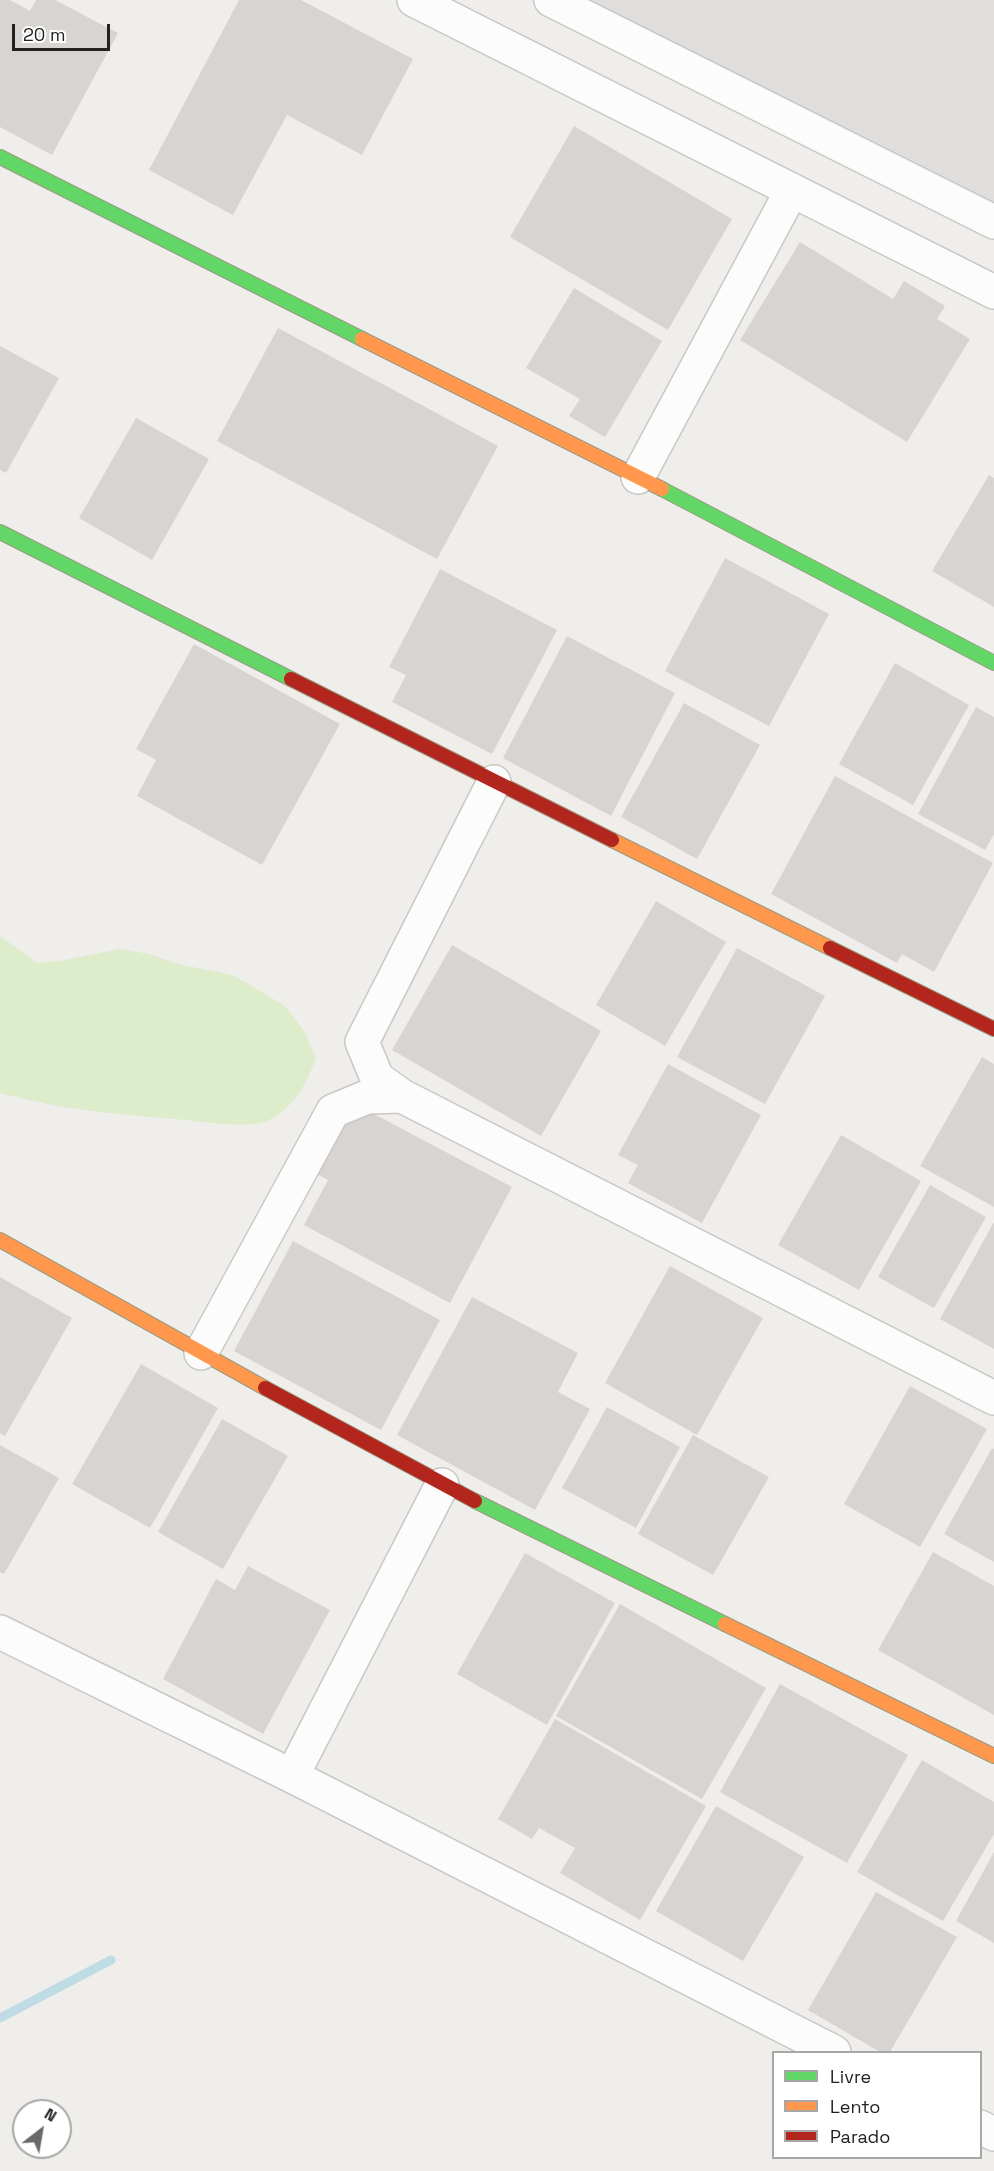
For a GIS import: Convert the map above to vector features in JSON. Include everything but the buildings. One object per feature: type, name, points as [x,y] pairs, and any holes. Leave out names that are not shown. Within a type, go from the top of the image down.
[{"type":"street","points":[[414,0],[994,292]]},
{"type":"street","points":[[551,0],[994,222]]},
{"type":"street","points":[[0,157],[638,477],[994,663]]},
{"type":"street","points":[[638,477],[792,190]]},
{"type":"street","points":[[0,532],[494,782],[994,1029]]},
{"type":"street","points":[[494,782],[362,1042],[378,1078],[402,1096],[994,1398]]},
{"type":"street","points":[[201,1353],[333,1111],[367,1097],[402,1096]]},
{"type":"street","points":[[0,1240],[442,1485],[994,1756]]},
{"type":"street","points":[[292,1776],[442,1485]]},
{"type":"street","points":[[0,1632],[292,1776],[832,2051]]},
{"type":"shaded area","points":[[531,0],[994,0],[994,231]]},
{"type":"green space","points":[[0,936],[37,963],[120,949],[233,975],[285,1006],[304,1031],[316,1058],[312,1068],[298,1095],[276,1116],[259,1123],[238,1125],[92,1111],[46,1104],[0,1093]]},
{"type":"waterway","points":[[0,2018],[111,1960]]},
{"type":"traffic: fast","points":[[0,157],[362,339]]},
{"type":"traffic: fast","points":[[662,489],[994,663]]},
{"type":"traffic: fast","points":[[0,532],[291,679]]},
{"type":"traffic: fast","points":[[475,1501],[725,1624]]},
{"type":"traffic: slow","points":[[362,339],[662,489]]},
{"type":"traffic: slow","points":[[612,840],[830,948]]},
{"type":"traffic: slow","points":[[0,1240],[265,1388]]},
{"type":"traffic: slow","points":[[725,1624],[994,1756]]},
{"type":"traffic: jam","points":[[291,679],[612,840]]},
{"type":"traffic: jam","points":[[830,948],[994,1029]]},
{"type":"traffic: jam","points":[[265,1388],[475,1501]]}]
